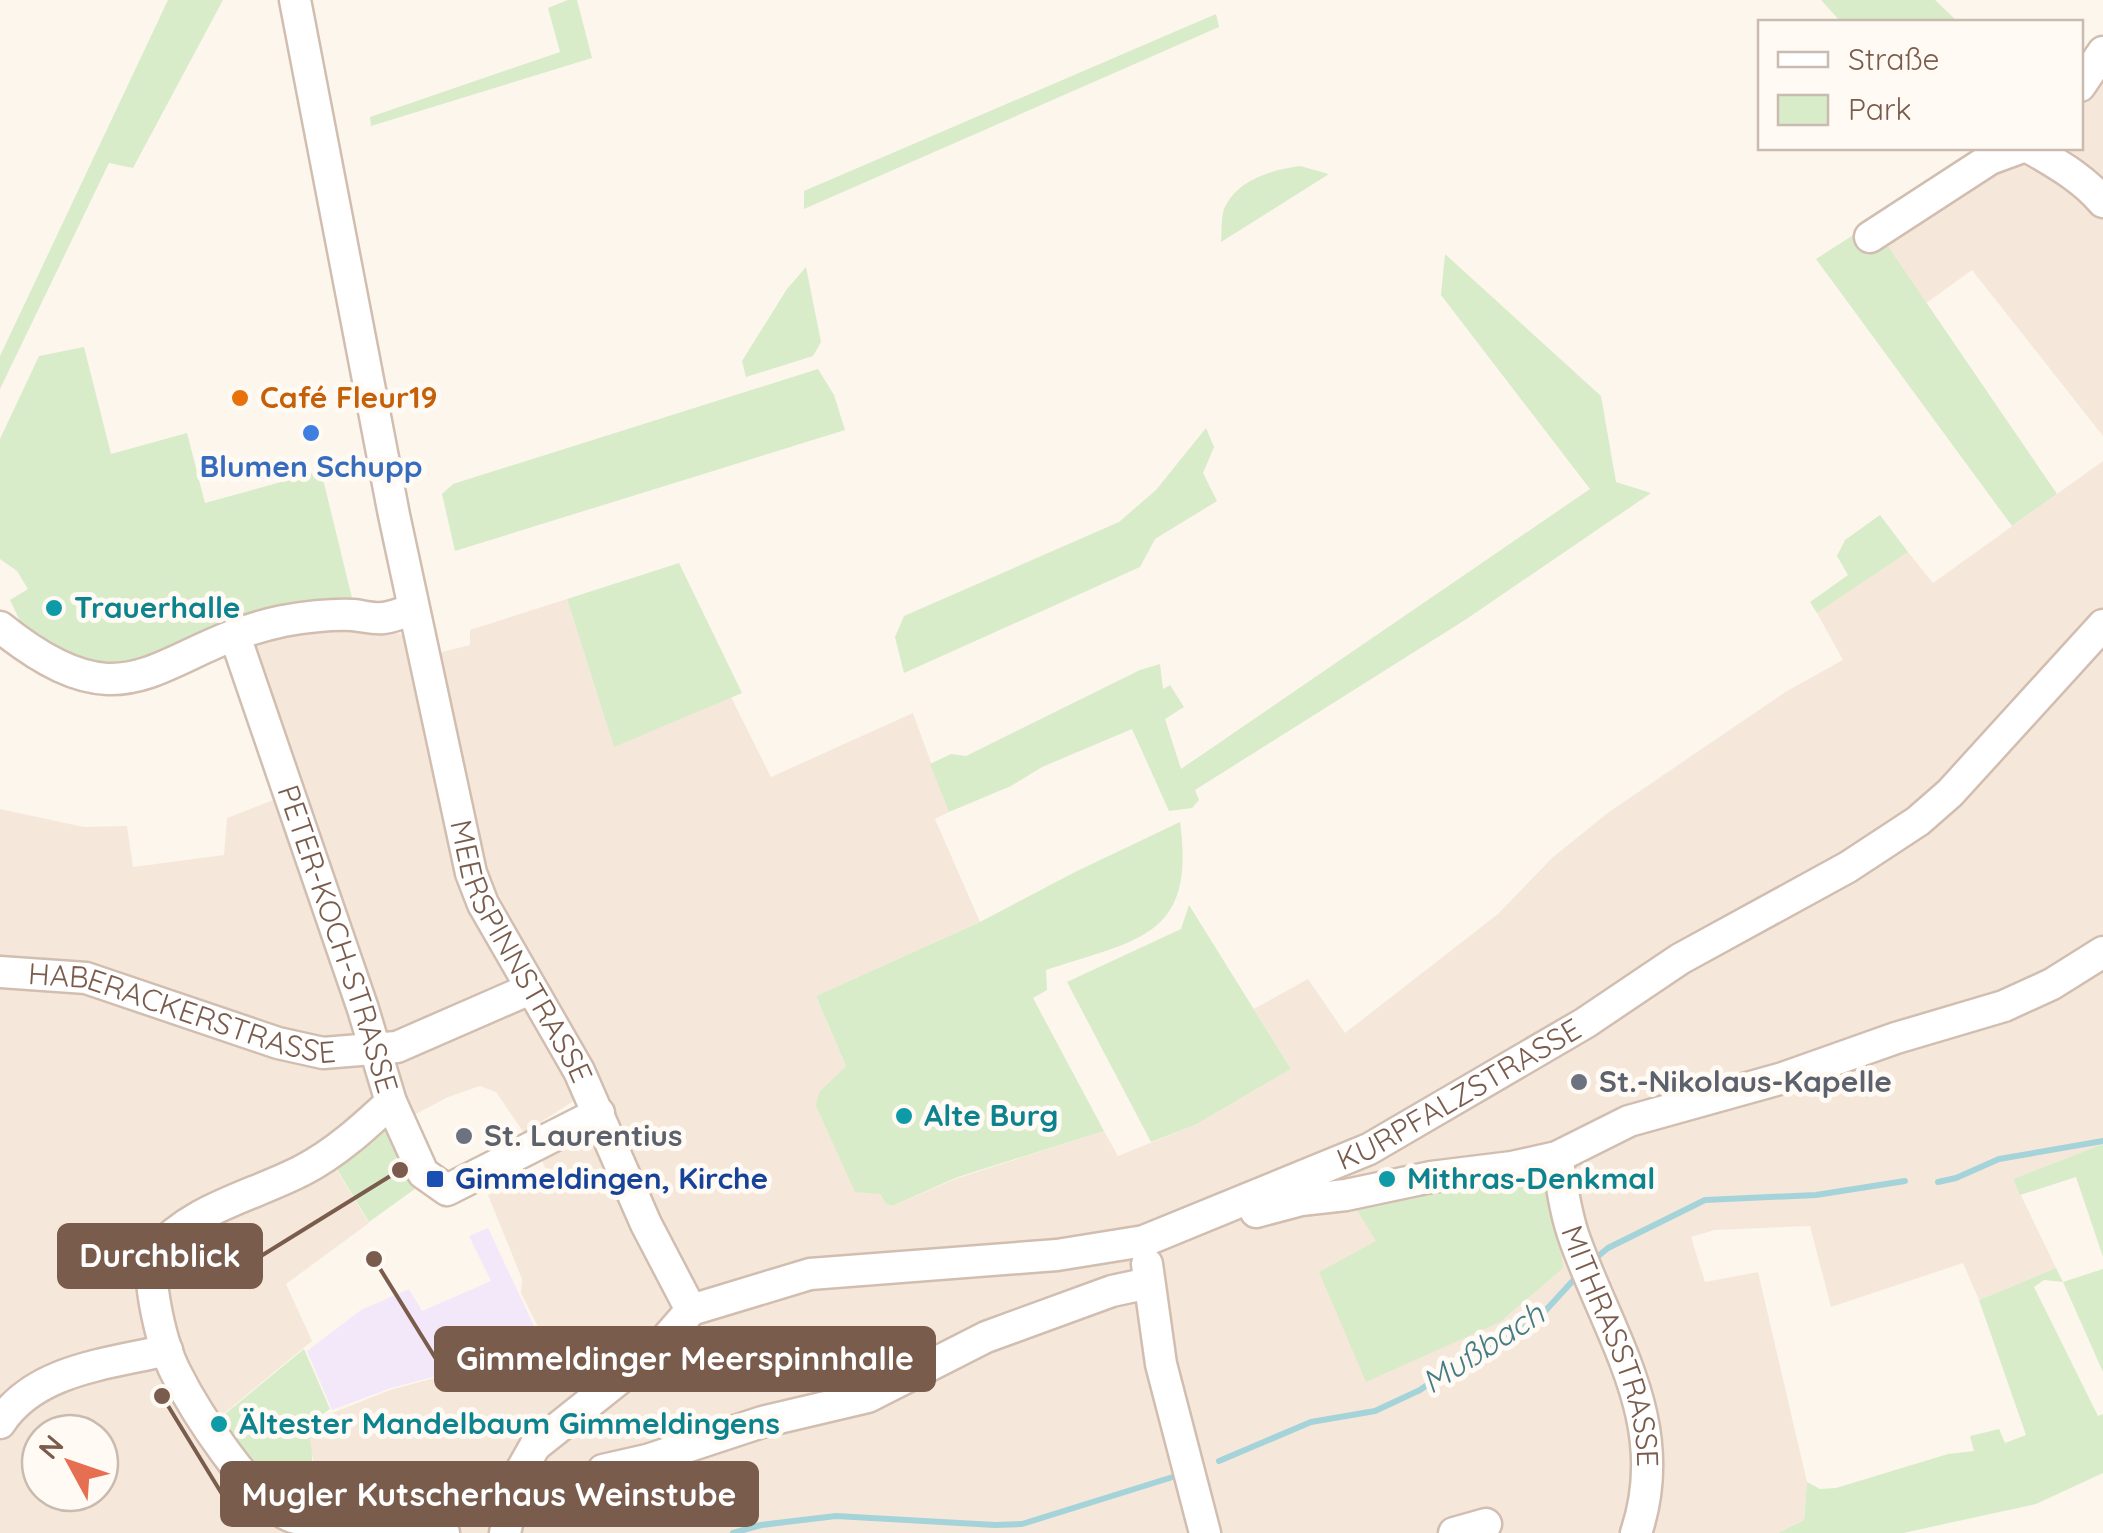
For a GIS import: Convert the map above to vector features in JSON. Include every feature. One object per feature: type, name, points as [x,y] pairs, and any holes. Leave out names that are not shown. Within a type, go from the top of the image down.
[{"type":"street","name":"MEERSPINNSTRASSE","points":[[295,0],[413,610],[471,872],[530,990],[579,1071],[646,1224],[691,1310]]},
{"type":"street","points":[[2083,82],[2103,52]]},
{"type":"street","points":[[1870,237],[1990,159],[2015,150]]},
{"type":"street","points":[[2033,150],[2092,188],[2103,202]]},
{"type":"street","points":[[0,627],[76,673],[121,681],[146,676],[235,636],[284,621],[316,616],[382,618],[413,610]]},
{"type":"street","name":"KURPFALZSTRASSE","points":[[691,1310],[810,1274],[1024,1258],[1144,1241],[1369,1148],[1585,1023],[1680,959],[1883,845],[1950,793],[2103,625]]},
{"type":"street","name":"PETER-KOCH-STRASSE","points":[[235,636],[391,1102],[335,1150],[306,1169],[209,1210],[161,1245],[153,1254],[151,1275],[167,1350],[176,1374],[248,1481],[290,1516],[427,1528],[444,1533]]},
{"type":"street","points":[[1181,1228],[1205,1230],[1301,1200],[1346,1196],[1431,1177],[1512,1168],[1558,1157],[1629,1122],[1783,1078],[1896,1038],[2004,1006],[2052,984],[2103,952]]},
{"type":"street","name":"HABERACKERSTRASSE","points":[[0,972],[61,974],[109,983],[307,1051],[344,1054],[397,1047],[530,990]]},
{"type":"street","points":[[391,1102],[423,1173],[447,1190],[599,1113]]},
{"type":"street","name":"MITHRASSTRASSE","points":[[1558,1157],[1576,1244],[1645,1420],[1647,1488],[1636,1533]]},
{"type":"street","points":[[1144,1241],[1160,1364],[1205,1533]]},
{"type":"street","points":[[604,1470],[762,1422],[868,1397],[986,1337],[1112,1291],[1149,1284]]},
{"type":"street","points":[[504,1533],[518,1476],[535,1446],[658,1348],[691,1310]]},
{"type":"street","points":[[0,1423],[15,1403],[51,1380],[167,1350]]},
{"type":"street","points":[[1454,1533],[1486,1524]]},
{"type":"shaded area","points":[[2103,39],[2103,436],[1972,270],[1925,304],[1872,223],[1991,150],[2083,150],[2083,70]]},
{"type":"shaded area","points":[[2103,461],[2103,1144],[2013,1179],[2056,1268],[1979,1300],[1963,1263],[1831,1307],[1810,1226],[1715,1230],[1691,1237],[1705,1282],[1758,1272],[1807,1482],[1804,1520],[1778,1533],[296,1533],[313,1459],[307,1436],[315,1420],[390,1390],[530,1352],[539,1329],[521,1293],[522,1279],[488,1195],[546,1170],[541,1158],[610,1126],[592,1089],[524,1133],[496,1092],[480,1086],[414,1115],[398,1085],[324,1149],[369,1223],[286,1284],[312,1341],[204,1430],[277,1525],[290,1533],[0,1533],[0,809],[84,827],[127,826],[133,867],[224,855],[227,818],[304,788],[256,647],[264,637],[330,620],[405,635],[414,659],[470,645],[470,630],[567,599],[614,746],[731,697],[771,777],[913,713],[949,812],[935,819],[980,922],[816,996],[846,1066],[819,1092],[886,1204],[892,1206],[958,1178],[1104,1131],[1118,1156],[1195,1125],[1291,1069],[1254,1009],[1308,979],[1345,1033],[1498,914],[1552,858],[1609,812],[1787,691],[1843,660],[1817,613],[1908,552],[1933,583]]},
{"type":"shaded area","points":[[488,1228],[536,1330],[528,1352],[391,1388],[332,1410],[307,1351],[361,1310],[409,1289],[422,1311],[491,1281],[469,1236]]},
{"type":"green space","points":[[168,0],[223,0],[133,168],[109,163],[0,389],[0,356]]},
{"type":"green space","points":[[577,0],[592,58],[371,126],[370,117],[560,52],[548,8]]},
{"type":"green space","points":[[1821,0],[1935,0],[1956,20],[1839,20]]},
{"type":"green space","points":[[1216,14],[1219,27],[804,209],[804,191]]},
{"type":"green space","points":[[1300,166],[1329,174],[1221,242],[1224,209],[1237,190],[1267,173]]},
{"type":"green space","points":[[1872,223],[2057,494],[2012,526],[1816,259]]},
{"type":"green space","points":[[1445,254],[1601,396],[1616,482],[1651,493],[1465,620],[1195,790],[1199,800],[1192,808],[1169,811],[1132,729],[949,812],[930,764],[951,754],[966,756],[1140,670],[1160,664],[1163,689],[1170,685],[1184,707],[1165,719],[1181,769],[1590,489],[1441,295]]},
{"type":"green space","points":[[806,267],[821,342],[813,356],[746,377],[742,361],[787,289]]},
{"type":"green space","points":[[84,347],[111,454],[187,433],[205,503],[321,471],[353,602],[129,665],[100,665],[79,659],[21,623],[10,600],[28,589],[17,571],[0,559],[0,439],[39,356]]},
{"type":"green space","points":[[818,369],[834,395],[845,430],[455,551],[442,494],[453,484]]},
{"type":"green space","points":[[1206,428],[1214,447],[1203,473],[1217,501],[1155,539],[1140,567],[904,673],[895,637],[904,616],[1119,522],[1156,490]]},
{"type":"green space","points":[[1880,515],[1908,552],[1817,613],[1810,602],[1848,575],[1837,556],[1845,540]]},
{"type":"green space","points":[[679,563],[742,693],[614,747],[567,599]]},
{"type":"green space","points":[[1180,822],[1183,860],[1179,890],[1169,912],[1154,928],[1133,940],[1046,970],[1047,990],[1033,998],[1104,1131],[958,1177],[892,1206],[880,1194],[855,1192],[816,1106],[819,1092],[846,1066],[816,996],[980,922]]},
{"type":"green space","points":[[1189,905],[1291,1069],[1195,1125],[1151,1142],[1067,982],[1181,929]]},
{"type":"green space","points":[[384,1120],[419,1186],[369,1222],[332,1161]]},
{"type":"green space","points":[[2103,1144],[2103,1257],[2076,1177],[2020,1195],[2013,1179]]},
{"type":"green space","points":[[1538,1173],[1550,1180],[1555,1193],[1563,1268],[1500,1322],[1366,1382],[1319,1272],[1376,1241],[1352,1202]]},
{"type":"green space","points":[[2056,1268],[2063,1282],[2044,1280],[2034,1287],[2098,1416],[2103,1414],[2103,1473],[2036,1504],[1903,1533],[1778,1533],[1804,1520],[1807,1482],[1820,1489],[1836,1488],[1948,1454],[1974,1451],[1970,1436],[1999,1429],[2005,1443],[2026,1435],[1979,1300]]},
{"type":"green space","points":[[2103,1269],[2103,1372],[2063,1282]]},
{"type":"green space","points":[[304,1349],[330,1409],[309,1430],[312,1463],[301,1506],[272,1490],[214,1423]]},
{"type":"waterway","name":"Mußbach","points":[[1938,1182],[1999,1159],[2103,1141]]},
{"type":"waterway","name":"Mußbach","points":[[1591,1262],[1608,1248],[1705,1200],[1816,1195],[1905,1181]]},
{"type":"waterway","name":"Mußbach","points":[[1219,1461],[1311,1422],[1375,1411],[1420,1390],[1465,1358],[1536,1321],[1579,1274]]},
{"type":"waterway","name":"Mußbach","points":[[733,1533],[761,1525],[836,1516],[1022,1524],[1176,1476]]},
{"type":"place","name":"Café Fleur19","points":[[240,398]]},
{"type":"place","name":"Blumen Schupp","points":[[311,433]]},
{"type":"place","name":"Trauerhalle","points":[[54,608]]},
{"type":"place","name":"St.-Nikolaus-Kapelle","points":[[1579,1082]]},
{"type":"place","name":"Alte Burg","points":[[904,1116]]},
{"type":"place","name":"St. Laurentius","points":[[464,1136]]},
{"type":"place","name":"Durchblick","points":[[400,1170]]},
{"type":"place","name":"Gimmeldingen, Kirche","points":[[435,1179]]},
{"type":"place","name":"Mithras-Denkmal","points":[[1387,1179]]},
{"type":"place","name":"Gimmeldinger Meerspinnhalle","points":[[374,1259]]},
{"type":"place","name":"Mugler Kutscherhaus Weinstube","points":[[162,1396]]},
{"type":"place","name":"Ältester Mandelbaum Gimmeldingens","points":[[219,1424]]}]
